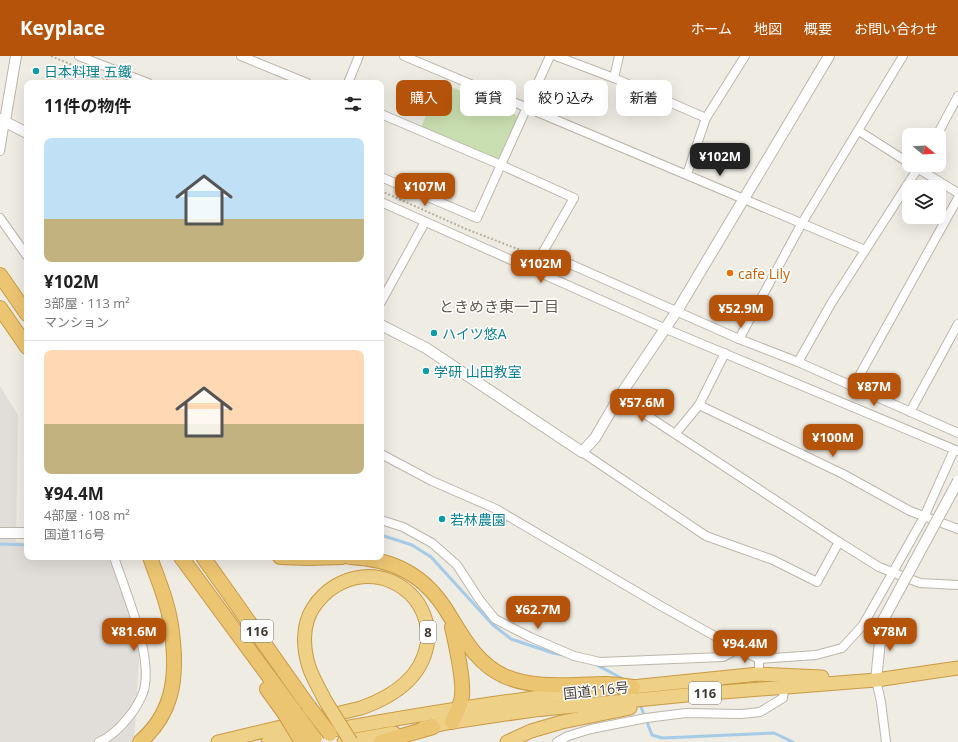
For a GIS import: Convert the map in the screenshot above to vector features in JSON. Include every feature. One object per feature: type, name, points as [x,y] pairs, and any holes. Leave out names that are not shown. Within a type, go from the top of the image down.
[{"type":"highway","points":[[0,275],[24,310]]},
{"type":"highway","points":[[0,308],[24,343]]},
{"type":"highway","points":[[140,742],[159,722],[167,708],[175,673],[172,632],[167,604],[151,560]]},
{"type":"highway","name":"116","points":[[183,560],[204,589],[230,635],[290,713],[320,739]]},
{"type":"highway","name":"116","points":[[205,560],[309,707],[320,739]]},
{"type":"highway","name":"116","points":[[374,560],[399,567],[427,584],[447,611],[465,642],[477,657],[489,667],[503,675],[524,682],[551,686],[608,684],[633,687]]},
{"type":"highway","name":"8","points":[[218,742],[361,708],[378,702],[394,693],[408,682],[418,669],[426,653],[428,638],[426,620],[420,605],[409,592],[393,582],[378,577],[362,576],[350,578],[322,595],[312,609],[304,636],[305,650],[314,681],[326,702],[351,742]]},
{"type":"highway","points":[[447,611],[454,634],[462,684],[462,696],[459,708],[452,722]]},
{"type":"highway","name":"国道116号","points":[[344,742],[433,727],[452,722],[534,710],[697,694],[876,680],[958,668]]},
{"type":"highway","name":"国道116号","points":[[268,742],[320,739],[459,708],[545,695],[759,674],[876,680]]},
{"type":"highway","points":[[507,742],[531,731],[562,722],[697,694]]},
{"type":"highway","name":"116","points":[[382,742],[433,727]]},
{"type":"street","points":[[0,151],[3,120],[16,56]]},
{"type":"street","points":[[79,56],[140,80]]},
{"type":"street","points":[[241,56],[300,80]]},
{"type":"street","points":[[349,80],[359,56]]},
{"type":"street","points":[[404,56],[524,108]]},
{"type":"street","points":[[539,80],[550,56]]},
{"type":"street","points":[[556,56],[614,78],[706,118]]},
{"type":"street","points":[[614,78],[619,56]]},
{"type":"street","points":[[686,174],[706,118],[745,56]]},
{"type":"street","points":[[582,452],[595,438],[620,397],[666,329],[829,56]]},
{"type":"street","points":[[739,339],[802,223],[903,56]]},
{"type":"street","points":[[940,128],[958,96]]},
{"type":"street","points":[[384,178],[477,218],[524,113]]},
{"type":"street","points":[[384,115],[574,198],[543,252],[739,339],[798,362],[958,433]]},
{"type":"street","points":[[543,116],[866,250]]},
{"type":"street","points":[[3,120],[24,131]]},
{"type":"street","points":[[859,131],[902,159]]},
{"type":"street","points":[[798,362],[832,302],[866,250],[912,172]]},
{"type":"street","points":[[925,172],[958,193]]},
{"type":"street","points":[[853,387],[958,198]]},
{"type":"street","points":[[384,203],[666,329],[956,451],[924,517],[863,625],[842,648],[816,655],[759,659],[661,606],[496,509],[432,481],[384,456]]},
{"type":"street","points":[[0,218],[24,252]]},
{"type":"street","points":[[384,297],[425,222]]},
{"type":"street","points":[[910,412],[958,324]]},
{"type":"street","points":[[384,327],[426,348],[706,536],[772,560],[817,582],[840,542]]},
{"type":"street","points":[[676,433],[699,406],[725,353]]},
{"type":"street","points":[[620,397],[879,567],[920,584],[958,585]]},
{"type":"street","points":[[699,406],[843,474],[910,511],[958,529]]},
{"type":"street","points":[[886,742],[881,702],[876,680],[882,622],[958,481]]},
{"type":"street","points":[[384,521],[403,527],[432,543],[457,565],[495,619],[530,637],[574,656],[600,662],[708,658],[723,657],[738,649]]},
{"type":"street","points":[[0,532],[24,533]]},
{"type":"street","points":[[99,742],[106,739],[121,727],[135,710],[143,692],[146,670],[138,628],[115,560]]},
{"type":"street","points":[[759,659],[759,674]]},
{"type":"street","points":[[557,742],[568,736],[591,729],[646,718],[686,713],[741,714],[760,712],[783,698],[784,687]]},
{"type":"path","points":[[51,56],[108,80]]},
{"type":"shaded area","points":[[0,386],[18,415],[16,542],[24,543],[24,560],[109,560],[134,627],[139,658],[134,742],[0,742]]},
{"type":"green space","points":[[452,87],[460,91],[460,116],[516,115],[518,119],[501,157],[496,159],[421,127],[426,116],[452,116]]},
{"type":"waterway","points":[[384,536],[412,545],[431,557],[493,625],[511,639],[563,655]]},
{"type":"waterway","points":[[0,544],[24,545]]},
{"type":"waterway","points":[[595,664],[623,679]]},
{"type":"waterway","points":[[639,702],[652,735],[662,738],[774,733],[793,742]]},
{"type":"place","name":"日本料理 五鐵","points":[[36,71]]},
{"type":"place","name":"cafe Lily","points":[[730,273]]},
{"type":"place","name":"ハイツ悠A","points":[[434,333]]},
{"type":"place","name":"学研 山田教室","points":[[426,371]]},
{"type":"place","name":"若林農園","points":[[442,519]]},
{"type":"district","name":"ときめき東一丁目","points":[[499,306]]}]
